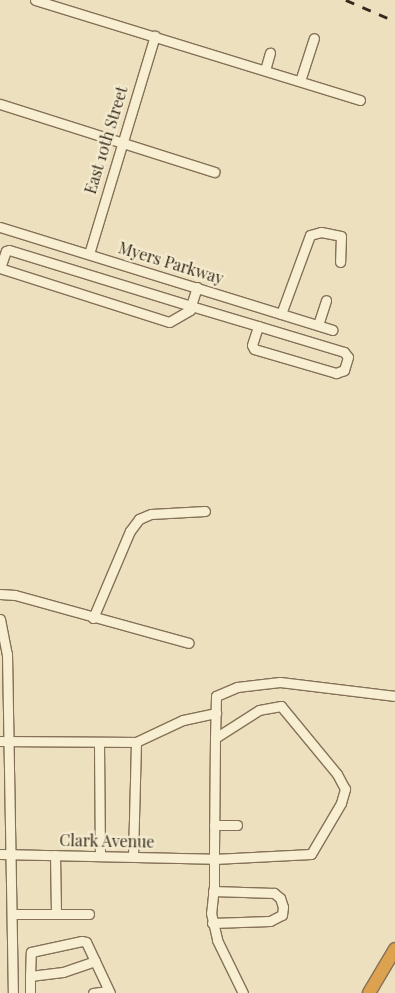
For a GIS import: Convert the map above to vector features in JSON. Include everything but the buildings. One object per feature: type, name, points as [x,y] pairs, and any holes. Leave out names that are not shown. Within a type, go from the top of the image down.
[{"type":"highway","points":[[369,993],[395,949]]},
{"type":"street","points":[[35,0],[360,100]]},
{"type":"street","name":"East 10th Street","points":[[89,254],[121,141],[155,36]]},
{"type":"street","points":[[300,81],[314,38]]},
{"type":"street","points":[[265,70],[270,53]]},
{"type":"street","points":[[0,104],[215,172]]},
{"type":"street","name":"Myers Parkway","points":[[0,227],[325,328]]},
{"type":"street","points":[[281,314],[310,235],[321,232],[341,236],[340,262]]},
{"type":"street","points":[[197,287],[191,306],[188,312],[169,322],[0,268],[6,251],[9,250],[191,306],[319,344],[347,354],[341,373],[254,349],[252,345],[258,326]]},
{"type":"street","points":[[319,344],[325,328],[326,300]]},
{"type":"street","points":[[93,618],[130,531],[139,519],[151,514],[205,511]]},
{"type":"street","points":[[0,594],[15,595],[189,643]]},
{"type":"street","points":[[0,619],[7,654],[3,741],[5,854],[12,914],[13,993]]},
{"type":"street","points":[[243,993],[212,923],[216,696],[258,682],[350,689],[395,696]]},
{"type":"street","points":[[214,859],[311,854],[341,803],[345,789],[337,774],[281,706],[259,710],[215,738]]},
{"type":"street","points":[[3,741],[99,744],[136,742],[183,720],[216,713]]},
{"type":"street","points":[[133,857],[136,742]]},
{"type":"street","points":[[99,744],[100,856]]},
{"type":"street","points":[[214,825],[237,825]]},
{"type":"street","name":"Clark Avenue","points":[[5,854],[214,859]]},
{"type":"street","points":[[56,855],[56,914]]},
{"type":"street","points":[[212,923],[276,920],[282,915],[283,907],[280,898],[274,893],[213,891]]},
{"type":"street","points":[[12,914],[89,914]]},
{"type":"street","points":[[30,993],[31,952],[75,941],[86,942],[109,992],[93,993]]},
{"type":"street","points":[[30,976],[64,972],[95,961]]},
{"type":"railway","points":[[346,0],[395,21]]}]
